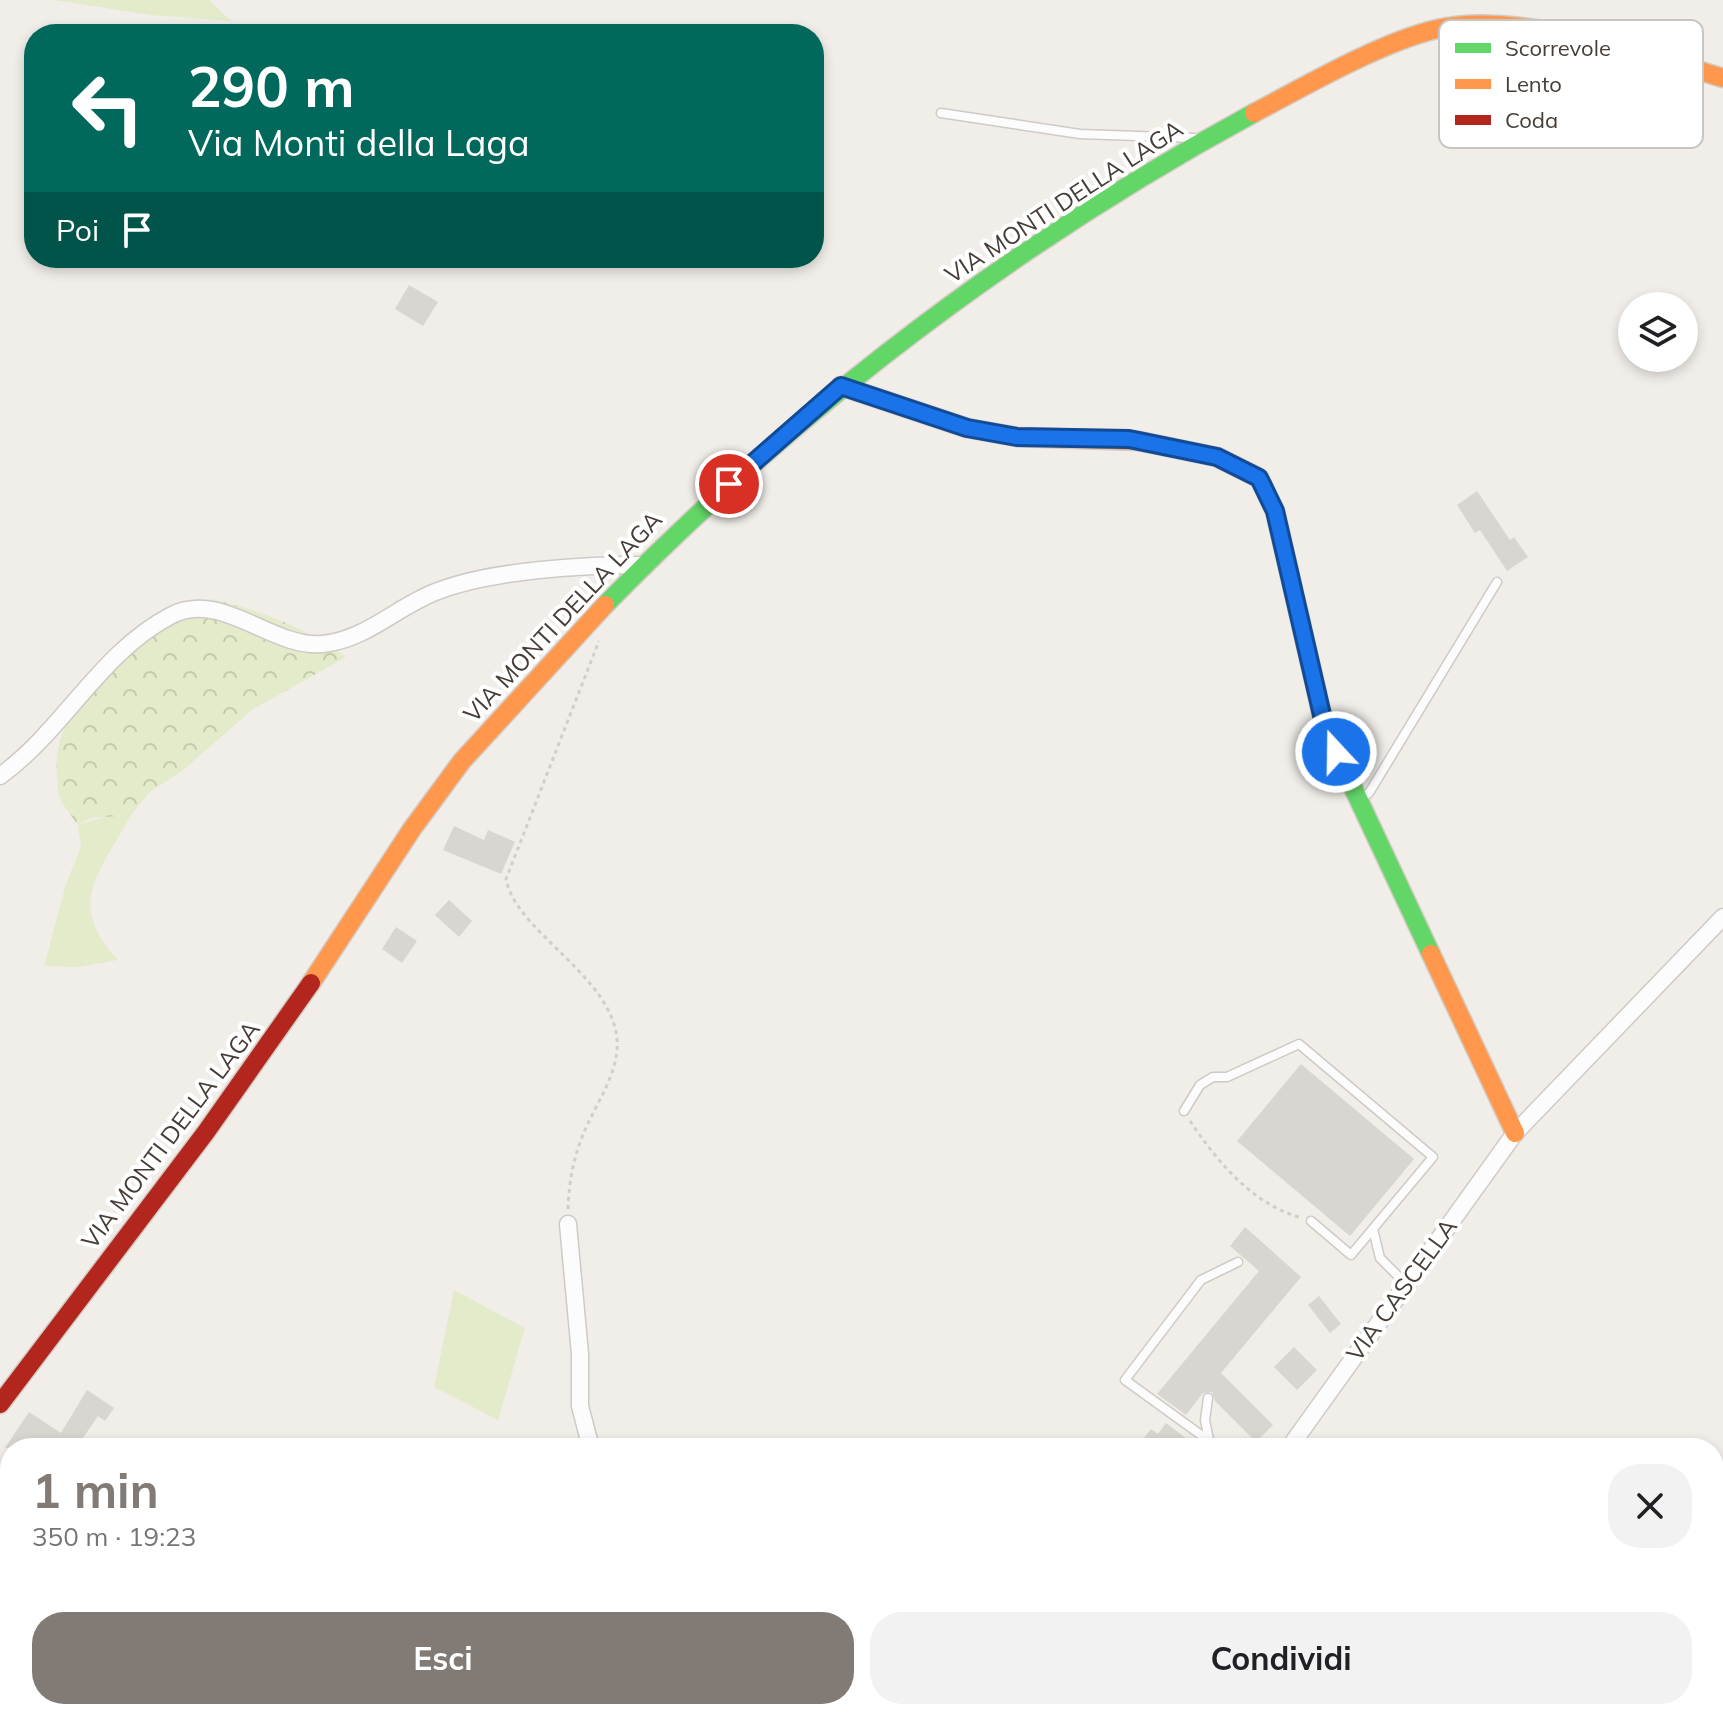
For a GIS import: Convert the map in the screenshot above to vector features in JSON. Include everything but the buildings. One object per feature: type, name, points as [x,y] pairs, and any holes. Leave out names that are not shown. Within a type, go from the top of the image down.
[{"type":"street","name":"VIA MONTI DELLA LAGA","points":[[0,1404],[253,1067],[454,771],[517,698],[689,519],[841,386],[995,273],[1205,139],[1411,36],[1439,29]]},
{"type":"street","name":"VIA MONTI DELLA LAGA","points":[[1703,72],[1723,78]]},
{"type":"street","points":[[841,386],[967,428],[1017,437],[1129,439],[1217,457],[1259,478],[1275,511],[1325,728],[1515,1133]]},
{"type":"street","points":[[0,776],[57,726],[110,663],[149,630],[183,611],[213,611],[287,641],[320,644],[364,632],[420,598],[459,584],[554,570],[643,565]]},
{"type":"street","name":"VIA CASCELLA","points":[[1296,1438],[1515,1133],[1723,917]]},
{"type":"street","points":[[568,1224],[580,1354],[580,1406],[588,1438]]},
{"type":"lane","points":[[941,113],[1080,134],[1205,139]]},
{"type":"lane","points":[[1357,800],[1369,793],[1497,582]]},
{"type":"lane","points":[[1184,1111],[1200,1085],[1213,1077],[1227,1077],[1299,1044],[1433,1157],[1351,1255],[1311,1221]]},
{"type":"lane","points":[[1373,1229],[1380,1258],[1406,1284]]},
{"type":"lane","points":[[1206,1438],[1178,1422],[1125,1380],[1201,1280],[1238,1262]]},
{"type":"lane","points":[[1208,1398],[1205,1420],[1209,1438]]},
{"type":"path","points":[[568,1224],[573,1167],[614,1066],[616,1034],[594,989],[520,907],[506,879],[602,633]]},
{"type":"path","points":[[1184,1111],[1214,1157],[1252,1192],[1290,1215],[1311,1221]]},
{"type":"green space","points":[[54,0],[209,0],[231,21],[150,15]]},
{"type":"green space","points":[[211,599],[282,621],[346,657],[252,710],[182,771],[150,792],[131,815],[91,818],[78,825],[63,803],[58,788],[59,746],[69,718],[86,693],[133,648]]},
{"type":"green space","points":[[111,815],[131,815],[99,871],[91,904],[93,921],[102,940],[118,960],[78,967],[44,966],[66,884],[81,847],[78,825]]},
{"type":"green space","points":[[454,1290],[525,1328],[498,1420],[434,1387]]},
{"type":"traffic: fast","points":[[605,605],[753,464],[911,335],[1078,217],[1254,113]]},
{"type":"traffic: fast","points":[[1139,441],[1217,457],[1259,478],[1275,511],[1325,728],[1431,954]]},
{"type":"traffic: slow","points":[[1254,113],[1392,44],[1439,29]]},
{"type":"traffic: slow","points":[[1703,72],[1723,78]]},
{"type":"traffic: slow","points":[[841,386],[967,428],[1017,437],[1139,441]]},
{"type":"traffic: slow","points":[[311,983],[412,829],[462,761],[605,605]]},
{"type":"traffic: slow","points":[[1431,954],[1515,1133]]},
{"type":"traffic: jam","points":[[0,1404],[206,1132],[311,983]]},
{"type":"route","points":[[729,484],[841,386],[967,428],[1017,437],[1129,439],[1217,457],[1259,478],[1275,511],[1325,728],[1336,752]]}]
